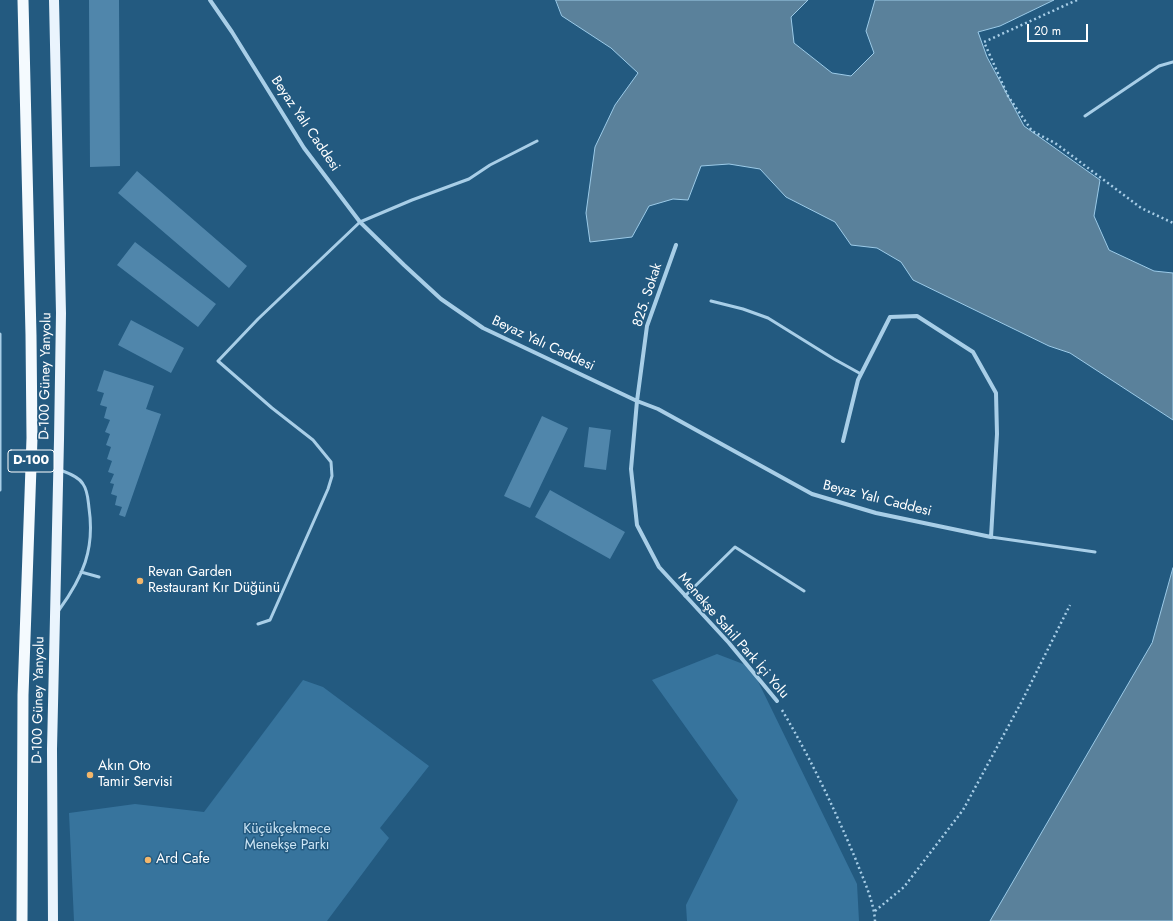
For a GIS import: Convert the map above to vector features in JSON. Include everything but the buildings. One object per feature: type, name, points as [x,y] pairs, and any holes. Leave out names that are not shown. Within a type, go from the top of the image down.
[{"type":"highway","name":"D-100","points":[[22,921],[22,695],[32,438],[23,0]]},
{"type":"main road","name":"D-100 Güney Yanyolu","points":[[52,921],[52,749],[59,469],[61,313],[54,0]]},
{"type":"street","name":"Beyaz Yalı Caddesi","points":[[210,0],[232,32],[304,148],[360,222],[441,299],[483,328],[637,401],[658,409],[812,494],[876,513],[991,537]]},
{"type":"street","name":"825. Sokak","points":[[637,401],[647,326],[676,245]]},
{"type":"street","points":[[843,441],[858,380],[890,317],[917,316],[973,352],[996,393],[997,434],[991,537]]},
{"type":"street","name":"Menekşe Sahil Park İçi Yolu","points":[[637,401],[631,469],[637,525],[659,567],[729,643],[777,702]]},
{"type":"lane","points":[[1085,116],[1159,66],[1173,62]]},
{"type":"lane","points":[[258,624],[270,620],[322,505],[332,476],[331,462],[313,440],[272,408],[218,361],[258,319],[360,222],[412,200],[469,179],[490,165],[537,141]]},
{"type":"lane","points":[[711,301],[743,309],[768,318],[834,360],[861,374]]},
{"type":"lane","points":[[0,334],[0,490]]},
{"type":"lane","points":[[55,615],[65,601],[81,572],[87,559],[91,540],[90,514],[87,493],[83,483],[59,469]]},
{"type":"lane","points":[[991,537],[1095,552]]},
{"type":"lane","points":[[685,596],[735,547],[804,591]]},
{"type":"lane","points":[[81,572],[99,577]]},
{"type":"path","points":[[1077,0],[984,42],[1008,96],[1032,131],[1054,144],[1141,208],[1173,223]]},
{"type":"path","points":[[874,911],[904,887],[963,810],[1022,701],[1070,605]]},
{"type":"path","name":"Menekşe Sahil Park İçi Yolu","points":[[777,702],[803,746],[835,810],[862,876],[874,911],[874,921]]},
{"type":"green space","points":[[717,654],[751,667],[857,884],[859,921],[687,921],[686,905],[738,800],[652,680]]},
{"type":"green space","name":"Küçükçekmece Menekşe Parkı","points":[[303,680],[323,687],[429,766],[380,828],[389,838],[327,921],[74,921],[69,813],[135,804],[204,812]]},
{"type":"shaded area","points":[[556,0],[808,0],[791,17],[794,43],[832,73],[851,76],[874,53],[866,31],[875,0],[1054,0],[1000,26],[978,32],[987,57],[1024,126],[1100,180],[1094,216],[1109,250],[1154,271],[1173,273],[1173,420],[1070,353],[1049,346],[913,280],[901,262],[877,248],[851,245],[835,222],[786,197],[760,169],[729,164],[701,166],[688,200],[673,199],[649,206],[632,237],[590,242],[586,213],[595,147],[615,105],[638,73],[611,48],[562,16]]},
{"type":"shaded area","points":[[1173,568],[1173,921],[990,921],[1152,643]]},
{"type":"place","name":"Revan Garden Restaurant Kır Düğünü","points":[[140,581]]},
{"type":"place","name":"Akın Oto Tamir Servisi","points":[[90,775]]},
{"type":"place","name":"Ard Cafe","points":[[148,860]]}]
